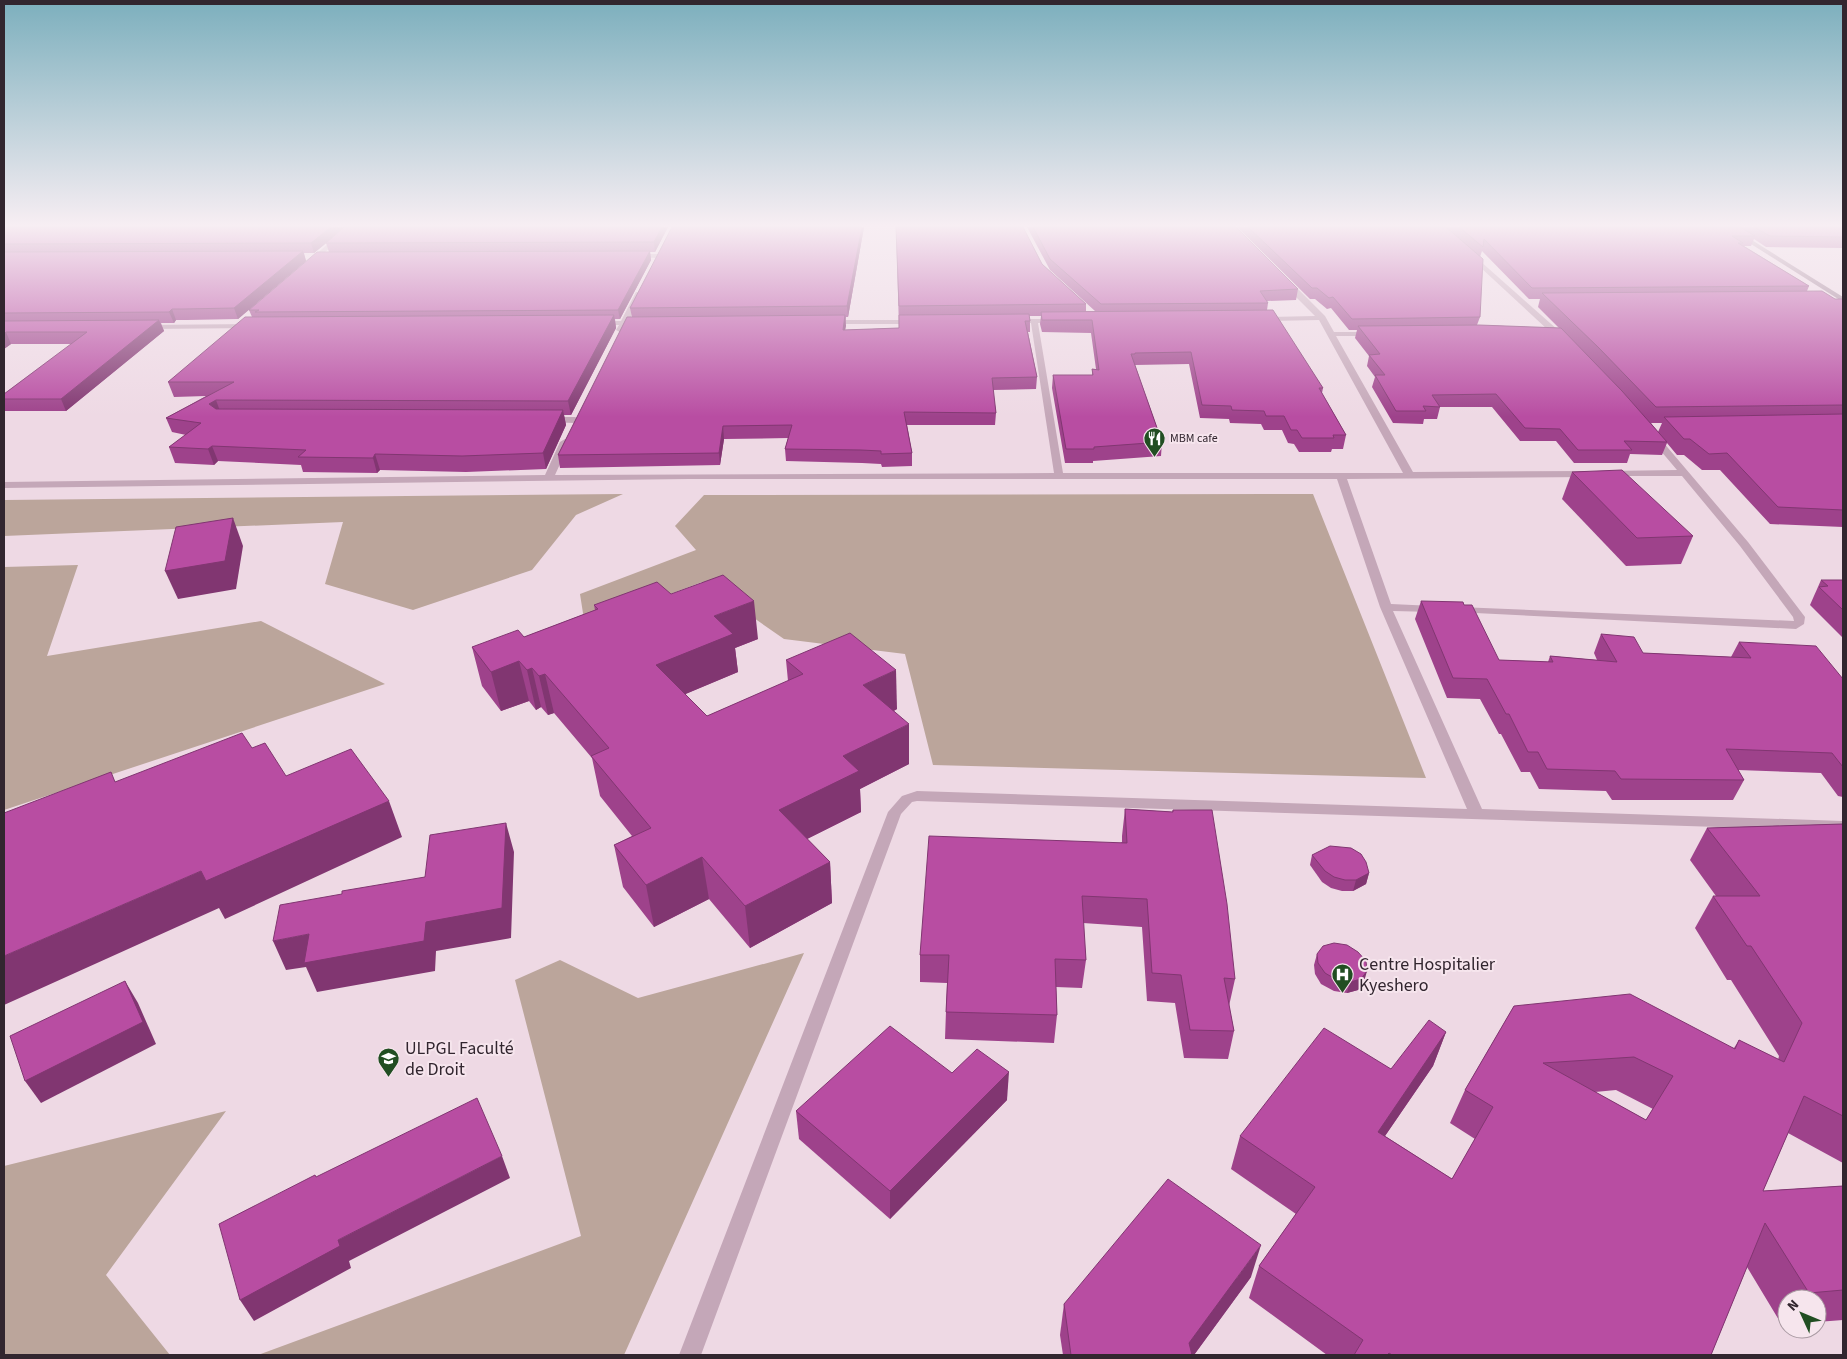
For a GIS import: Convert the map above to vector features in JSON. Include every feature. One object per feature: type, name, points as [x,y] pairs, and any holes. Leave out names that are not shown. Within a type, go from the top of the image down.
[{"type":"main road","points":[[1828,290],[1843,300]]},
{"type":"street","points":[[615,341],[641,290]]},
{"type":"street","points":[[1294,290],[1322,318],[1332,334],[1409,474]]},
{"type":"street","points":[[1510,290],[1569,345]]},
{"type":"street","points":[[1833,301],[1843,300]]},
{"type":"street","points":[[1524,303],[1534,303]]},
{"type":"street","points":[[1254,319],[1322,318]]},
{"type":"street","points":[[237,326],[244,320]]},
{"type":"street","points":[[1004,321],[1060,321]]},
{"type":"street","points":[[1034,321],[1059,476]]},
{"type":"street","points":[[819,322],[926,322]]},
{"type":"street","points":[[594,323],[643,323]]},
{"type":"street","points":[[140,327],[257,326]]},
{"type":"street","points":[[1538,332],[1556,332]]},
{"type":"street","points":[[1332,334],[1380,334]]},
{"type":"street","points":[[536,420],[574,424],[549,478]]},
{"type":"street","points":[[1386,607],[1796,625],[1800,622],[1799,617],[1744,544],[1647,428],[1657,428]]},
{"type":"street","points":[[4,485],[688,476],[1341,476],[1685,473]]},
{"type":"street","points":[[1341,476],[1386,607],[1477,815]]},
{"type":"street","points":[[690,1355],[895,812],[907,799],[917,796],[1843,826]]},
{"type":"shaded area","points":[[623,494],[576,515],[532,570],[413,610],[325,584],[343,522],[4,536],[4,500]]},
{"type":"shaded area","points":[[1313,494],[1426,778],[933,765],[905,654],[784,639],[702,582],[585,626],[580,594],[696,550],[675,526],[704,495]]},
{"type":"shaded area","points":[[78,565],[47,656],[261,621],[385,684],[4,810],[4,567]]},
{"type":"shaded area","points":[[804,953],[624,1355],[258,1355],[581,1236],[515,980],[560,960],[638,998]]},
{"type":"shaded area","points":[[226,1111],[106,1275],[170,1355],[4,1355],[4,1166]]},
{"type":"building","points":[[4,290],[255,290],[234,308],[172,309],[169,312],[4,313]]},
{"type":"building","points":[[272,290],[629,290],[618,310],[255,312],[259,310],[249,310]]},
{"type":"building","points":[[639,290],[850,290],[847,306],[630,308]]},
{"type":"building","points":[[898,290],[1071,290],[1086,304],[899,306]]},
{"type":"building","points":[[1086,290],[1271,290],[1260,291],[1268,303],[1101,304]]},
{"type":"building","points":[[1320,290],[1481,290],[1480,317],[1352,319],[1333,297],[1329,298]]},
{"type":"building","points":[[1822,291],[1835,299],[1843,299],[1843,405],[1656,407],[1542,293]]},
{"type":"building","points":[[1273,310],[1323,388],[1319,388],[1346,435],[1333,435],[1334,438],[1302,438],[1297,430],[1291,430],[1284,416],[1266,416],[1264,411],[1232,410],[1231,406],[1202,405],[1191,352],[1135,353],[1131,354],[1162,442],[1094,447],[1094,449],[1066,449],[1053,375],[1093,375],[1092,369],[1099,370],[1092,320],[1042,320],[1041,312]]},
{"type":"building","points":[[1029,314],[1030,321],[1025,321],[1037,377],[992,378],[996,413],[904,412],[912,453],[881,454],[881,451],[785,449],[792,425],[723,426],[719,453],[558,455],[627,317],[845,315],[843,330],[899,328],[899,315]]},
{"type":"building","points":[[614,315],[568,401],[216,400],[209,404],[216,409],[563,410],[543,453],[462,456],[375,454],[373,458],[298,457],[306,450],[212,446],[208,449],[169,447],[201,423],[166,418],[234,382],[168,382],[245,317]]},
{"type":"building","points":[[159,320],[61,399],[4,399],[4,394],[87,332],[6,332],[4,334],[4,321]]},
{"type":"building","points":[[1479,325],[1561,328],[1622,391],[1667,442],[1624,441],[1632,450],[1578,450],[1560,429],[1525,428],[1496,394],[1432,395],[1440,407],[1423,406],[1426,411],[1396,411],[1375,375],[1385,375],[1369,355],[1380,354],[1358,326]]},
{"type":"building","points":[[1843,414],[1843,510],[1778,507],[1727,453],[1709,454],[1690,439],[1684,439],[1664,417]]},
{"type":"building","points":[[1622,470],[1693,536],[1637,538],[1572,472]]},
{"type":"building","points":[[233,518],[225,561],[165,571],[176,527]]},
{"type":"building","points":[[723,575],[754,601],[714,616],[733,634],[656,665],[707,716],[803,674],[786,660],[850,633],[896,670],[863,685],[909,724],[843,756],[859,771],[779,810],[830,862],[745,906],[702,857],[646,885],[614,845],[651,828],[591,756],[609,748],[545,674],[539,676],[532,668],[527,670],[519,661],[491,672],[472,647],[518,630],[524,637],[598,609],[594,605],[657,582],[671,594]]},
{"type":"building","points":[[1821,580],[1843,580],[1843,610],[1819,587],[1828,586]]},
{"type":"building","points":[[1421,601],[1463,602],[1464,605],[1472,605],[1499,660],[1553,662],[1550,656],[1617,662],[1601,634],[1634,637],[1643,653],[1751,658],[1739,642],[1816,646],[1843,679],[1843,767],[1832,753],[1726,749],[1744,780],[1621,779],[1615,771],[1547,769],[1538,752],[1528,752],[1509,714],[1506,714],[1487,679],[1453,678]]},
{"type":"building","points":[[242,733],[252,748],[265,743],[286,776],[351,749],[389,801],[206,881],[201,871],[4,956],[4,813],[111,772],[115,782]]},
{"type":"building","points":[[1125,809],[1173,812],[1173,810],[1212,810],[1227,904],[1235,979],[1224,978],[1234,1031],[1190,1030],[1181,975],[1152,973],[1147,899],[1082,896],[1086,960],[1055,959],[1057,1015],[946,1012],[949,955],[920,955],[929,836],[1127,843]]},
{"type":"building","points":[[506,823],[502,908],[426,922],[424,941],[304,963],[309,934],[273,941],[280,905],[342,894],[342,891],[425,877],[430,835]]},
{"type":"building","points":[[1843,824],[1843,1116],[1804,1096],[1763,1191],[1843,1186],[1843,1290],[1827,1291],[1827,1289],[1806,1289],[1765,1223],[1711,1355],[1392,1355],[1389,1353],[1387,1355],[1354,1355],[1363,1340],[1259,1266],[1315,1187],[1240,1136],[1324,1028],[1391,1069],[1429,1020],[1446,1032],[1378,1132],[1452,1179],[1493,1107],[1465,1090],[1514,1006],[1630,994],[1735,1049],[1739,1040],[1784,1062],[1802,1023],[1751,946],[1747,946],[1713,896],[1760,896],[1707,828]],"holes":[[[1634,1057],[1673,1076],[1646,1120],[1543,1063]]]},
{"type":"building","points":[[1330,846],[1351,848],[1361,854],[1366,862],[1369,873],[1356,880],[1345,880],[1334,877],[1325,871],[1312,855]]},
{"type":"building","points":[[1334,943],[1347,945],[1358,952],[1366,961],[1367,971],[1361,979],[1350,982],[1337,980],[1325,973],[1318,963],[1317,954],[1323,946]]},
{"type":"building","points":[[125,981],[143,1022],[25,1081],[10,1036]]},
{"type":"building","points":[[890,1026],[952,1073],[977,1049],[1009,1072],[890,1191],[796,1111]]},
{"type":"building","points":[[477,1098],[502,1156],[338,1240],[340,1246],[240,1300],[219,1224],[315,1175],[316,1177]]},
{"type":"building","points":[[1168,1179],[1261,1245],[1189,1343],[1192,1355],[1071,1355],[1064,1304]]},
{"type":"place","name":"MBM cafe","points":[[1154,457]]},
{"type":"place","name":"Centre Hospitalier Kyeshero","points":[[1343,993]]},
{"type":"place","name":"ULPGL Faculté de Droit","points":[[389,1077]]}]
